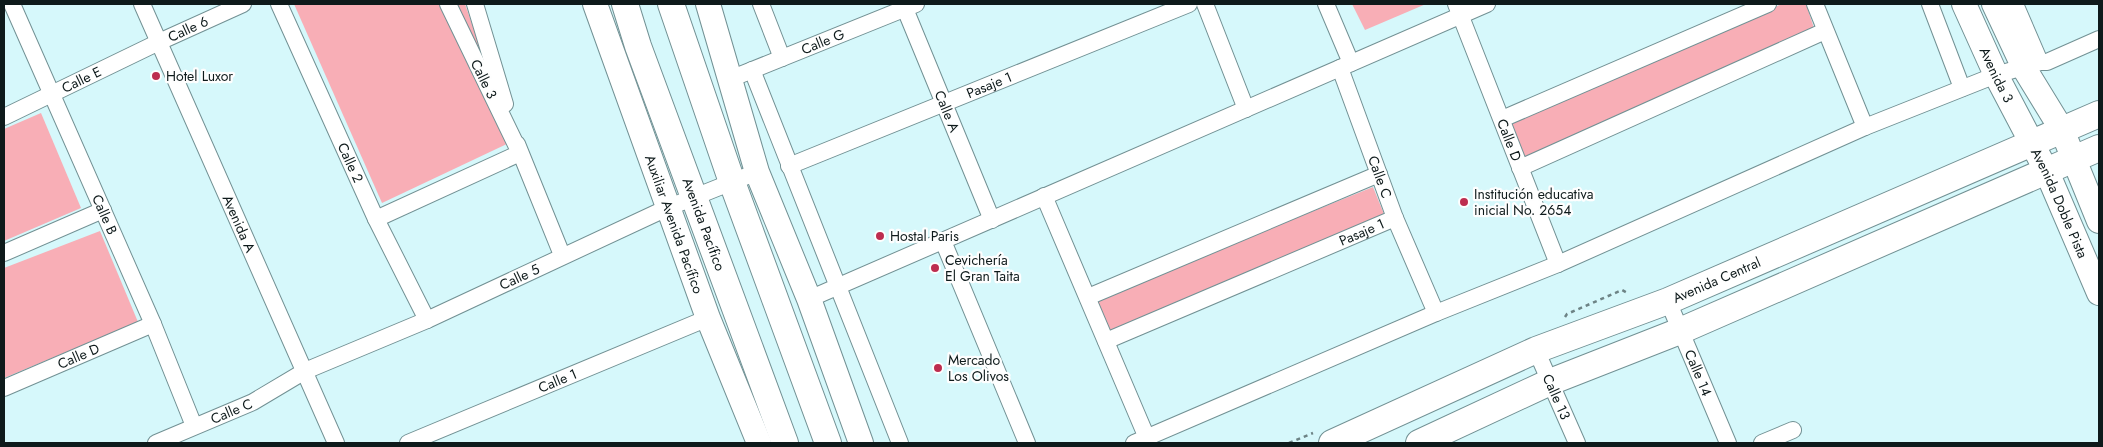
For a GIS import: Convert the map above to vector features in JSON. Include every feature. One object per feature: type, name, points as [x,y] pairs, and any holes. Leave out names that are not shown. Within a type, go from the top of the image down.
[{"type":"main road","name":"Auxiliar Avenida Pacífico","points":[[595,4],[667,208],[758,443]]},
{"type":"main road","name":"Avenida Pacífico","points":[[625,4],[638,46],[696,197],[786,443]]},
{"type":"main road","points":[[671,4],[732,182],[828,443]]},
{"type":"main road","points":[[708,4],[757,172],[809,299],[861,443]]},
{"type":"main road","name":"Avenida 3","points":[[1964,4],[1996,75],[2033,142]]},
{"type":"main road","name":"Avenida 3","points":[[1994,4],[2032,65],[2062,130]]},
{"type":"main road","name":"Avenida Central","points":[[1332,443],[1536,350],[1668,301],[2099,114]]},
{"type":"main road","name":"Avenida Doble Pista","points":[[2062,130],[2099,221]]},
{"type":"main road","name":"Avenida Doble Pista","points":[[2033,142],[2099,293]]},
{"type":"main road","points":[[1419,443],[1550,382],[1680,331],[2099,148]]},
{"type":"street","name":"Calle B","points":[[12,4],[153,324],[194,426]]},
{"type":"street","name":"Avenida A","points":[[142,4],[336,443]]},
{"type":"street","name":"Calle 6","points":[[159,42],[243,4]]},
{"type":"street","name":"Calle 2","points":[[280,4],[376,219],[427,320]]},
{"type":"street","name":"Calle 3","points":[[448,4],[520,153],[562,255]]},
{"type":"street","name":"Calle 3","points":[[476,4],[520,153]]},
{"type":"street","points":[[761,4],[782,58]]},
{"type":"street","name":"Pasaje 1","points":[[789,166],[1189,4]]},
{"type":"street","points":[[1205,4],[1246,109]]},
{"type":"street","points":[[1326,4],[1346,65]]},
{"type":"street","points":[[809,299],[1346,65],[1458,9],[1487,4]]},
{"type":"street","points":[[1502,119],[1768,4]]},
{"type":"street","points":[[1815,4],[1865,127]]},
{"type":"street","points":[[1930,4],[1962,88]]},
{"type":"street","points":[[2015,4],[2032,65]]},
{"type":"street","name":"Calle G","points":[[730,79],[908,5]]},
{"type":"street","name":"Calle A","points":[[908,5],[944,103],[992,220]]},
{"type":"street","name":"Calle D","points":[[1458,9],[1558,264]]},
{"type":"street","points":[[1520,168],[1825,31]]},
{"type":"street","points":[[1044,196],[1106,341],[1141,440],[1558,264],[1865,127],[1996,75],[2047,62],[2099,39]]},
{"type":"street","name":"Calle E","points":[[4,117],[159,42]]},
{"type":"street","name":"Calle C","points":[[1346,65],[1379,174],[1395,218],[1436,314]]},
{"type":"street","points":[[752,70],[900,443]]},
{"type":"street","points":[[376,219],[520,153]]},
{"type":"street","points":[[732,182],[757,172]]},
{"type":"street","points":[[1088,297],[1379,174]]},
{"type":"street","name":"Calle 5","points":[[305,371],[427,320],[562,255],[667,208],[732,182]]},
{"type":"street","points":[[4,253],[103,210]]},
{"type":"street","name":"Pasaje 1","points":[[1106,341],[1395,218]]},
{"type":"street","points":[[943,241],[1027,443]]},
{"type":"street","name":"Calle 14","points":[[1668,301],[1728,443]]},
{"type":"street","name":"Calle 1","points":[[408,443],[708,318]]},
{"type":"street","name":"Calle D","points":[[4,388],[153,324]]},
{"type":"street","name":"Calle 13","points":[[1536,350],[1577,443]]},
{"type":"street","name":"Calle C","points":[[156,443],[252,402],[305,371]]},
{"type":"street","points":[[1762,443],[1793,430]]},
{"type":"shaded area","points":[[294,4],[465,4],[513,141],[382,203]]},
{"type":"shaded area","points":[[1352,4],[1426,4],[1365,30]]},
{"type":"shaded area","points":[[1782,4],[1806,4],[1814,28],[1523,162],[1509,121]]},
{"type":"shaded area","points":[[41,113],[81,208],[4,241],[4,129]]},
{"type":"shaded area","points":[[1373,187],[1384,214],[1110,334],[1095,299]]},
{"type":"shaded area","points":[[100,231],[138,322],[4,378],[4,268]]},
{"type":"place","name":"Hotel Luxor","points":[[156,76]]},
{"type":"place","name":"Institución educativa inicial No. 2654","points":[[1464,202]]},
{"type":"place","name":"Hostal Paris","points":[[880,236]]},
{"type":"place","name":"Cevichería El Gran Taita","points":[[935,268]]},
{"type":"place","name":"Mercado Los Olivos","points":[[938,368]]}]
